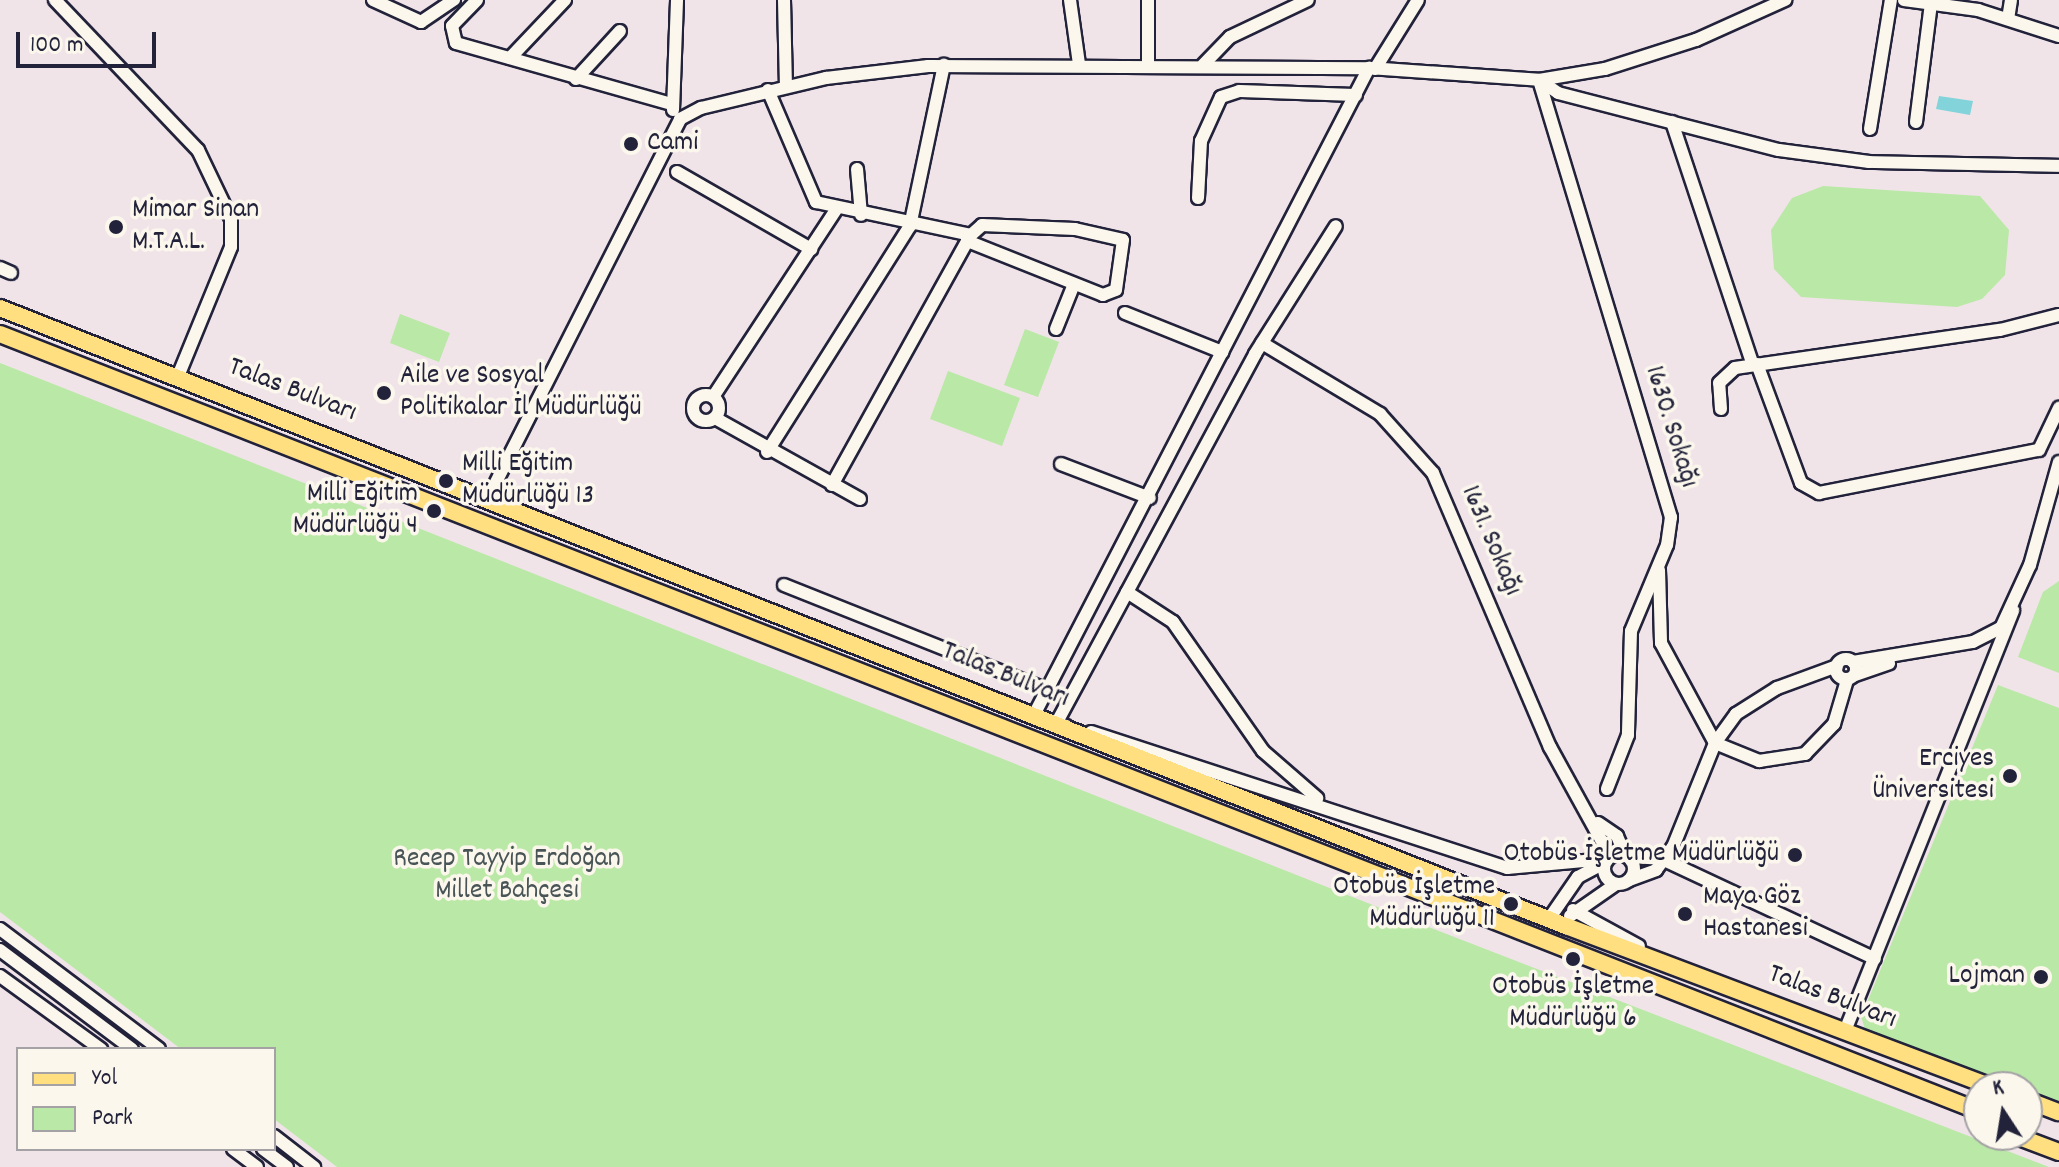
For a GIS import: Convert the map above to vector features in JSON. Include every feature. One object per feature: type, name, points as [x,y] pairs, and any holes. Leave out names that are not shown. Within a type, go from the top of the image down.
[{"type":"main road","name":"Talas Bulvarı","points":[[0,308],[488,498],[1566,926],[1963,1076]]},
{"type":"main road","name":"Talas Bulvarı","points":[[0,334],[1963,1105]]},
{"type":"main road","points":[[0,345],[1963,1116]]},
{"type":"street","points":[[55,0],[198,150],[231,219],[231,247],[178,376]]},
{"type":"street","points":[[373,0],[421,22],[454,0]]},
{"type":"street","points":[[477,0],[454,22],[454,41],[576,79],[671,104]]},
{"type":"street","points":[[510,58],[565,0]]},
{"type":"street","points":[[677,0],[671,104],[680,119]]},
{"type":"street","points":[[784,0],[786,87]]},
{"type":"street","points":[[1070,0],[1079,64]]},
{"type":"street","points":[[1148,0],[1148,65]]},
{"type":"street","points":[[1203,65],[1224,41],[1308,0]]},
{"type":"street","points":[[1034,715],[1150,498],[1356,95],[1418,0]]},
{"type":"street","points":[[488,498],[680,119],[768,90],[944,65],[1372,68],[1539,80],[1681,45],[1785,0]]},
{"type":"street","points":[[1870,129],[1891,0]]},
{"type":"street","points":[[1904,0],[2008,19],[2059,36]]},
{"type":"street","points":[[2008,19],[2011,0]]},
{"type":"street","points":[[1916,122],[1931,4]]},
{"type":"street","points":[[576,79],[620,31]]},
{"type":"street","points":[[767,452],[910,226],[944,65]]},
{"type":"street","points":[[1539,80],[1558,93],[1839,159],[2059,166]]},
{"type":"street","name":"1630. Sokağı","points":[[1539,80],[1669,507],[1660,563],[1631,631],[1628,735],[1607,789]]},
{"type":"street","points":[[768,90],[807,192],[836,210],[969,238],[1074,284],[1112,295],[1123,240],[1075,229],[982,225],[969,238],[832,485]]},
{"type":"street","points":[[1198,198],[1201,141],[1221,97],[1239,91],[1356,95]]},
{"type":"street","points":[[1672,122],[1755,365],[1801,483],[1819,493],[2039,450],[2059,408]]},
{"type":"street","points":[[857,169],[861,215]]},
{"type":"street","points":[[677,172],[811,249]]},
{"type":"street","points":[[715,418],[713,397],[836,210]]},
{"type":"street","points":[[1336,226],[1262,343],[1056,724],[1323,803],[1495,865],[1557,867],[1627,856],[1662,859],[1875,959]]},
{"type":"street","points":[[1056,329],[1074,284]]},
{"type":"street","points":[[1125,313],[1222,352]]},
{"type":"street","points":[[1721,409],[1724,375],[1755,365],[2000,330],[2059,315]]},
{"type":"street","name":"1631. Sokağı","points":[[1262,343],[1369,406],[1423,458],[1550,747],[1598,823],[1616,884]]},
{"type":"street","points":[[713,397],[697,399],[694,412],[703,421],[715,418],[767,452],[860,499]]},
{"type":"street","points":[[1845,1031],[2013,610],[2059,462]]},
{"type":"street","points":[[1061,464],[1150,498]]},
{"type":"street","points":[[1660,563],[1661,643],[1715,743],[1759,761],[1805,754],[1834,724],[1846,671]]},
{"type":"street","points":[[784,585],[1048,690]]},
{"type":"street","points":[[1127,592],[1173,622],[1263,751],[1323,803]]},
{"type":"street","points":[[1566,926],[1573,910],[1616,884],[1650,873],[1662,859],[1715,743],[1749,703],[1801,680],[1985,638],[2013,610]]},
{"type":"street","name":"1631. Sokağı","points":[[1598,823],[1617,836],[1627,856]]},
{"type":"street","points":[[1627,856],[1629,880]]},
{"type":"street","points":[[1549,919],[1573,883],[1607,860]]},
{"type":"street","points":[[1557,867],[1573,883]]},
{"type":"street","points":[[1573,910],[1703,977]]},
{"type":"street","points":[[0,929],[156,1047]]},
{"type":"street","points":[[0,950],[129,1047]]},
{"type":"street","points":[[0,976],[98,1047]]},
{"type":"street","points":[[276,1138],[314,1167]]},
{"type":"street","points":[[236,1151],[257,1167]]},
{"type":"street","points":[[266,1151],[287,1167]]},
{"type":"green space","points":[[1823,186],[1980,196],[2009,230],[2005,275],[1982,299],[1957,307],[1801,297],[1774,269],[1771,230],[1792,198]]},
{"type":"green space","points":[[400,314],[450,333],[439,362],[390,343]]},
{"type":"green space","points":[[1025,329],[1059,342],[1038,397],[1004,385]]},
{"type":"green space","name":"Recep Tayyip Erdoğan Millet Bahçesi","points":[[0,363],[1426,926],[1963,1134],[1963,1151],[2008,1151],[2049,1167],[337,1167],[276,1121],[276,1047],[178,1047],[0,912]]},
{"type":"green space","points":[[948,371],[1020,398],[1002,446],[930,419]]},
{"type":"green space","points":[[2059,581],[2059,673],[2018,657],[2043,592]]},
{"type":"green space","name":"Erciyes Üniversitesi","points":[[1998,685],[2059,708],[2059,1102],[2043,1096],[2043,1071],[1977,1071],[1865,1029],[1861,1017]]},
{"type":"water","points":[[1939,96],[1973,101],[1970,115],[1936,109]]},
{"type":"place","name":"Cami","points":[[631,144]]},
{"type":"place","name":"Mimar Sinan M.T.A.L.","points":[[116,227]]},
{"type":"place","name":"Aile ve Sosyal Politikalar İl Müdürlüğü","points":[[384,393]]},
{"type":"place","name":"Milli Eğitim Müdürlüğü 13","points":[[446,481]]},
{"type":"place","name":"Milli Eğitim Müdürlüğü 4","points":[[434,511]]},
{"type":"place","name":"Erciyes Üniversitesi","points":[[2010,776]]},
{"type":"place","name":"Otobüs İşletme Müdürlüğü","points":[[1795,855]]},
{"type":"place","name":"Otobüs İşletme Müdürlüğü 11","points":[[1511,904]]},
{"type":"place","name":"Maya Göz Hastanesi","points":[[1685,914]]},
{"type":"place","name":"Otobüs İşletme Müdürlüğü 6","points":[[1573,959]]},
{"type":"place","name":"Lojman","points":[[2041,977]]}]
